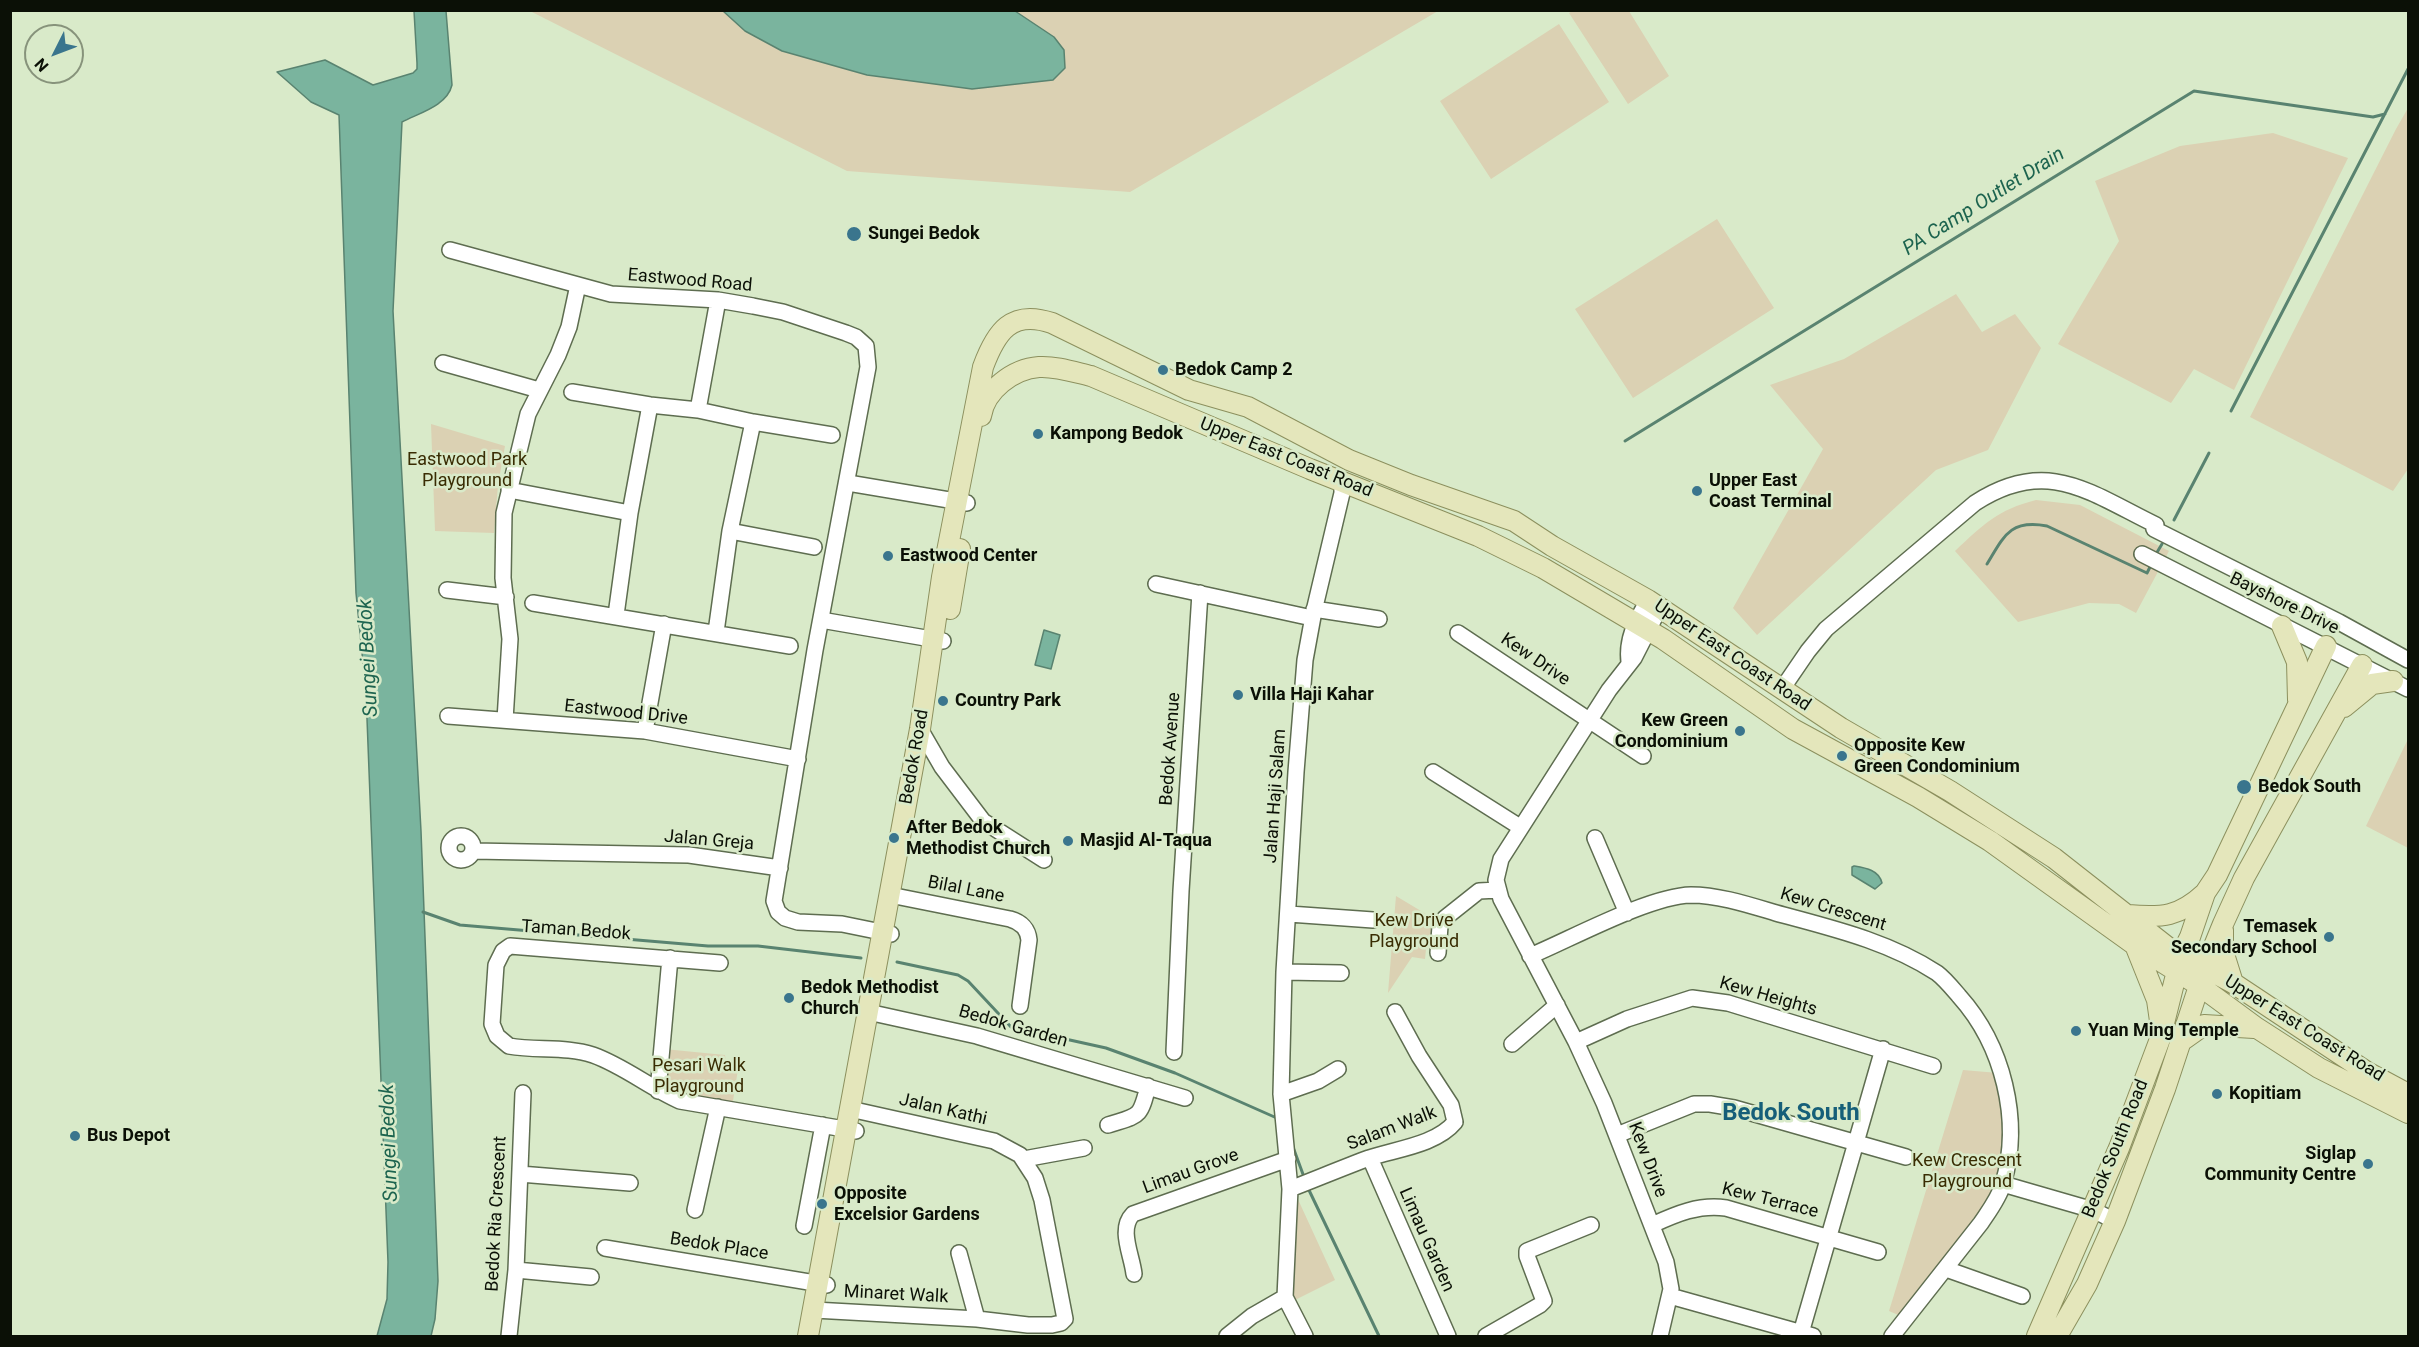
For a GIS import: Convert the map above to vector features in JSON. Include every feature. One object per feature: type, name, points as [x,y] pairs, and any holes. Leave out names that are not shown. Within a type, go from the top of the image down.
[{"type":"main road","name":"Upper East Coast Road","points":[[1007,325],[1031,317],[1042,319],[1189,390],[1248,407],[1348,460],[1514,521],[1552,546],[1654,604],[1841,728],[1950,791],[2054,858],[2128,915],[2179,964]]},
{"type":"main road","name":"Bedok Road","points":[[818,1336],[818,1311],[822,1284],[835,1258],[855,1110],[938,640],[955,580],[963,497],[983,366],[993,341],[1007,325]]},
{"type":"main road","points":[[1100,380],[1095,363],[1107,350]]},
{"type":"main road","name":"Upper East Coast Road","points":[[1009,377],[1038,367],[1055,368],[1100,380],[1342,482],[1478,536],[1543,568],[1704,666],[1783,723],[1918,797],[1990,841],[2135,945],[2179,964],[2202,977],[2257,1028],[2319,1068],[2409,1113]]},
{"type":"main road","name":"Bedok Road","points":[[963,497],[982,408],[995,389],[1009,377]]},
{"type":"main road","points":[[2282,626],[2297,662],[2298,706]]},
{"type":"main road","points":[[2128,915],[2150,917],[2172,915],[2193,905],[2205,893],[2217,875],[2326,646]]},
{"type":"main road","points":[[2327,727],[2362,665]]},
{"type":"main road","points":[[2327,727],[2346,705],[2372,684],[2401,685]]},
{"type":"main road","name":"Bedok South Road","points":[[2057,1336],[2087,1284],[2115,1221],[2223,924],[2244,878],[2327,727]]},
{"type":"main road","name":"Bedok South Road","points":[[2037,1336],[2119,1148],[2160,1039],[2179,964],[2205,893]]},
{"type":"main road","points":[[2223,924],[2223,951],[2233,983]]},
{"type":"main road","points":[[2135,945],[2160,1009],[2160,1039]]},
{"type":"main road","name":"Upper East Coast Road","points":[[2202,977],[2233,983],[2367,1072],[2409,1094]]},
{"type":"main road","points":[[2180,1042],[2204,1025],[2257,1028]]},
{"type":"main road","name":"Bedok Road","points":[[808,1336],[818,1311]]},
{"type":"street","name":"Eastwood Road","points":[[450,250],[625,296],[718,300],[783,312],[856,337],[866,346],[868,367],[821,620],[780,868]]},
{"type":"street","points":[[506,720],[510,639],[502,552],[504,513],[525,423],[539,390],[553,367],[569,327],[578,285]]},
{"type":"street","points":[[698,410],[718,300]]},
{"type":"street","points":[[443,363],[539,390]]},
{"type":"street","points":[[572,392],[650,405],[698,410],[832,435]]},
{"type":"street","points":[[616,615],[630,513],[650,405]]},
{"type":"street","points":[[716,632],[730,531],[753,422]]},
{"type":"street","points":[[848,478],[963,497]]},
{"type":"street","name":"Bayshore Drive","points":[[1782,689],[1826,628],[1975,503],[2016,483],[2039,480],[2065,482],[2085,489],[2409,660]]},
{"type":"street","name":"Jalan Haji Salam","points":[[1290,1189],[1281,1094],[1284,972],[1297,762],[1305,660],[1313,613],[1334,532],[1342,482]]},
{"type":"street","points":[[509,490],[630,513]]},
{"type":"street","points":[[730,531],[814,548]]},
{"type":"street","name":"Bayshore Drive","points":[[2142,554],[2401,685]]},
{"type":"street","points":[[1156,584],[1200,594],[1313,613],[1379,619]]},
{"type":"street","points":[[447,590],[506,597]]},
{"type":"street","name":"Bedok Avenue","points":[[1174,1052],[1181,891],[1200,594]]},
{"type":"street","points":[[533,603],[616,615],[790,646]]},
{"type":"street","points":[[1438,953],[1440,926],[1445,918],[1479,891],[1498,890],[1498,866],[1520,827],[1629,662],[1634,658],[1642,627],[1654,604]]},
{"type":"street","points":[[821,620],[938,640]]},
{"type":"street","points":[[2326,646],[2339,622]]},
{"type":"street","points":[[645,731],[664,624]]},
{"type":"street","name":"Kew Drive","points":[[1458,633],[1643,756]]},
{"type":"street","points":[[2362,665],[2374,641]]},
{"type":"street","name":"Eastwood Drive","points":[[448,716],[645,731],[798,759]]},
{"type":"street","points":[[923,735],[942,767],[983,821],[1044,860]]},
{"type":"street","points":[[1433,772],[1520,827]]},
{"type":"street","points":[[1595,838],[1627,913]]},
{"type":"street","name":"Jalan Greja","points":[[473,851],[619,856],[689,855],[780,868]]},
{"type":"street","points":[[780,868],[774,901],[776,909],[782,915],[798,922],[842,924],[886,933]]},
{"type":"street","name":"Kew Drive","points":[[1498,890],[1576,1042],[1617,1135],[1652,1225],[1671,1282],[1670,1296],[1660,1336]]},
{"type":"street","name":"Bilal Lane","points":[[894,896],[1010,919],[1020,923],[1027,932],[1029,940],[1020,1006]]},
{"type":"street","name":"Kew Crescent","points":[[1530,956],[1627,913],[1680,896],[1703,896],[1727,900],[1855,934],[1898,951],[1937,973],[1969,1007],[2002,1072],[2007,1098],[2008,1149],[2003,1184],[1987,1215],[1892,1336]]},
{"type":"street","points":[[1289,914],[1373,920]]},
{"type":"street","name":"Taman Bedok","points":[[720,963],[514,946],[503,951],[496,965],[493,1030],[502,1042],[513,1047],[569,1050],[594,1055],[680,1101],[852,1130]]},
{"type":"street","points":[[658,1091],[670,958]]},
{"type":"street","points":[[1284,972],[1341,973]]},
{"type":"street","name":"Kew Heights","points":[[1576,1042],[1627,1019],[1692,998],[1728,1003],[1933,1066]]},
{"type":"street","points":[[1512,1044],[1557,1005]]},
{"type":"street","name":"Salam Walk","points":[[1290,1189],[1370,1158],[1433,1138],[1448,1130],[1455,1122],[1451,1105],[1419,1056],[1395,1012]]},
{"type":"street","name":"Bedok Garden","points":[[872,1013],[977,1036],[1185,1098]]},
{"type":"street","points":[[1670,1296],[1807,1335],[1828,1237],[1883,1049]]},
{"type":"street","points":[[1281,1094],[1318,1081],[1338,1069]]},
{"type":"street","points":[[1108,1125],[1140,1113],[1148,1086]]},
{"type":"street","name":"Bedok Ria Crescent","points":[[509,1336],[516,1270],[523,1094]]},
{"type":"street","points":[[1617,1135],[1678,1109],[1702,1103],[1734,1108],[1906,1157]]},
{"type":"street","points":[[695,1210],[717,1107]]},
{"type":"street","name":"Jalan Kathi","points":[[855,1110],[994,1141],[1024,1159]]},
{"type":"street","points":[[804,1226],[822,1125]]},
{"type":"street","points":[[1024,1159],[1084,1149]]},
{"type":"street","name":"Limau Garden","points":[[1370,1158],[1448,1336]]},
{"type":"street","name":"Minaret Walk","points":[[818,1311],[976,1319],[1028,1325],[1061,1323],[1065,1319],[1042,1200],[1032,1172],[1024,1159]]},
{"type":"street","name":"Limau Grove","points":[[1134,1274],[1126,1235],[1126,1224],[1133,1214],[1288,1159]]},
{"type":"street","points":[[519,1174],[630,1183]]},
{"type":"street","points":[[2003,1184],[2093,1210],[2115,1221]]},
{"type":"street","points":[[1290,1189],[1285,1297],[1305,1336]]},
{"type":"street","name":"Kew Terrace","points":[[1652,1225],[1694,1208],[1709,1206],[1726,1208],[1878,1252]]},
{"type":"street","points":[[1486,1336],[1540,1305],[1544,1300],[1527,1251],[1591,1226]]},
{"type":"street","name":"Bedok Place","points":[[605,1248],[822,1284]]},
{"type":"street","name":"Minaret Walk","points":[[959,1253],[976,1319]]},
{"type":"street","points":[[1946,1269],[2022,1296]]},
{"type":"street","points":[[516,1270],[591,1277]]},
{"type":"street","points":[[1227,1336],[1252,1316],[1285,1297]]},
{"type":"green space","points":[[1574,10],[1629,11],[1669,76],[1628,104],[1569,13]]},
{"type":"green space","points":[[530,11],[1438,11],[1130,192],[847,171]]},
{"type":"green space","points":[[1559,24],[1609,102],[1491,179],[1440,101]]},
{"type":"green space","points":[[2408,108],[2408,469],[2393,491],[2250,417]]},
{"type":"green space","points":[[2273,133],[2348,158],[2234,390],[2194,369],[2171,403],[2058,344],[2119,241],[2095,181],[2180,146]]},
{"type":"green space","points":[[1717,219],[1774,308],[1633,398],[1575,309]]},
{"type":"green space","points":[[1956,294],[1982,332],[2015,314],[2041,348],[1988,450],[1936,470],[1757,635],[1733,608],[1823,449],[1770,385],[1844,359]]},
{"type":"green space","name":"Eastwood Park Playground","points":[[431,424],[505,446],[498,485],[494,533],[435,531]]},
{"type":"green space","points":[[2036,500],[2080,505],[2169,551],[2136,613],[2119,604],[2089,603],[2018,622],[1955,551],[2001,513]]},
{"type":"green space","points":[[2408,739],[2408,848],[2366,826]]},
{"type":"green space","name":"Kew Drive Playground","points":[[1396,896],[1436,920],[1434,946],[1426,949],[1425,959],[1412,957],[1388,993]]},
{"type":"green space","name":"Pesari Walk Playground","points":[[664,1049],[725,1055],[726,1065],[739,1063],[732,1107],[661,1089]]},
{"type":"green space","name":"Kew Crescent Playground","points":[[1963,1070],[1998,1073],[2006,1131],[1995,1197],[1903,1317],[1889,1311]]},
{"type":"green space","points":[[1296,1195],[1335,1280],[1291,1302]]},
{"type":"water","points":[[414,11],[446,11],[452,85],[438,104],[402,122],[393,311],[421,831],[438,1281],[435,1319],[431,1336],[377,1336],[387,1299],[388,1262],[366,693],[356,593],[339,115],[311,102],[277,72],[325,60],[373,85],[413,73],[417,69]]},
{"type":"water","points":[[723,11],[1015,11],[1054,37],[1064,50],[1065,68],[1053,80],[972,89],[867,75],[782,51],[745,31]]},
{"type":"water","points":[[1044,630],[1060,635],[1051,669],[1035,665]]},
{"type":"water","points":[[1854,866],[1875,872],[1882,883],[1875,889],[1852,875]]},
{"type":"waterway","name":"PA Camp Outlet Drain","points":[[2231,411],[2408,69]]},
{"type":"waterway","name":"PA Camp Outlet Drain","points":[[1625,441],[2194,91],[2373,117],[2385,114]]},
{"type":"waterway","points":[[2174,520],[2209,453]]},
{"type":"waterway","points":[[1987,564],[1998,545],[2010,532],[2024,525],[2034,524],[2047,526],[2147,573],[2152,563]]},
{"type":"waterway","points":[[2156,554],[2162,544]]},
{"type":"waterway","points":[[423,912],[460,925],[708,946],[758,946],[861,958]]},
{"type":"waterway","points":[[897,962],[958,975],[968,981],[1011,1027],[1106,1048],[1175,1073],[1279,1119]]},
{"type":"waterway","points":[[1293,1147],[1304,1177]]},
{"type":"waterway","points":[[1307,1186],[1379,1336]]},
{"type":"place","name":"Sungei Bedok","points":[[854,234]]},
{"type":"place","name":"Bedok Camp 2","points":[[1163,370]]},
{"type":"place","name":"Kampong Bedok","points":[[1038,434]]},
{"type":"place","name":"Upper East Coast Terminal","points":[[1697,491]]},
{"type":"place","name":"Eastwood Center","points":[[888,556]]},
{"type":"place","name":"Villa Haji Kahar","points":[[1238,695]]},
{"type":"place","name":"Country Park","points":[[943,701]]},
{"type":"place","name":"Kew Green Condominium","points":[[1740,731]]},
{"type":"place","name":"Opposite Kew Green Condominium","points":[[1842,756]]},
{"type":"place","name":"Bedok South","points":[[2244,787]]},
{"type":"place","name":"After Bedok Methodist Church","points":[[894,838]]},
{"type":"place","name":"Masjid Al-Taqua","points":[[1068,841]]},
{"type":"place","name":"Temasek Secondary School","points":[[2329,937]]},
{"type":"place","name":"Bedok Methodist Church","points":[[789,998]]},
{"type":"place","name":"Yuan Ming Temple","points":[[2076,1031]]},
{"type":"place","name":"Kopitiam","points":[[2217,1094]]},
{"type":"place","name":"Bus Depot","points":[[75,1136]]},
{"type":"place","name":"Siglap Community Centre","points":[[2368,1164]]},
{"type":"place","name":"Opposite Excelsior Gardens","points":[[822,1204]]},
{"type":"district","name":"Bedok South","points":[[1791,1114]]}]
